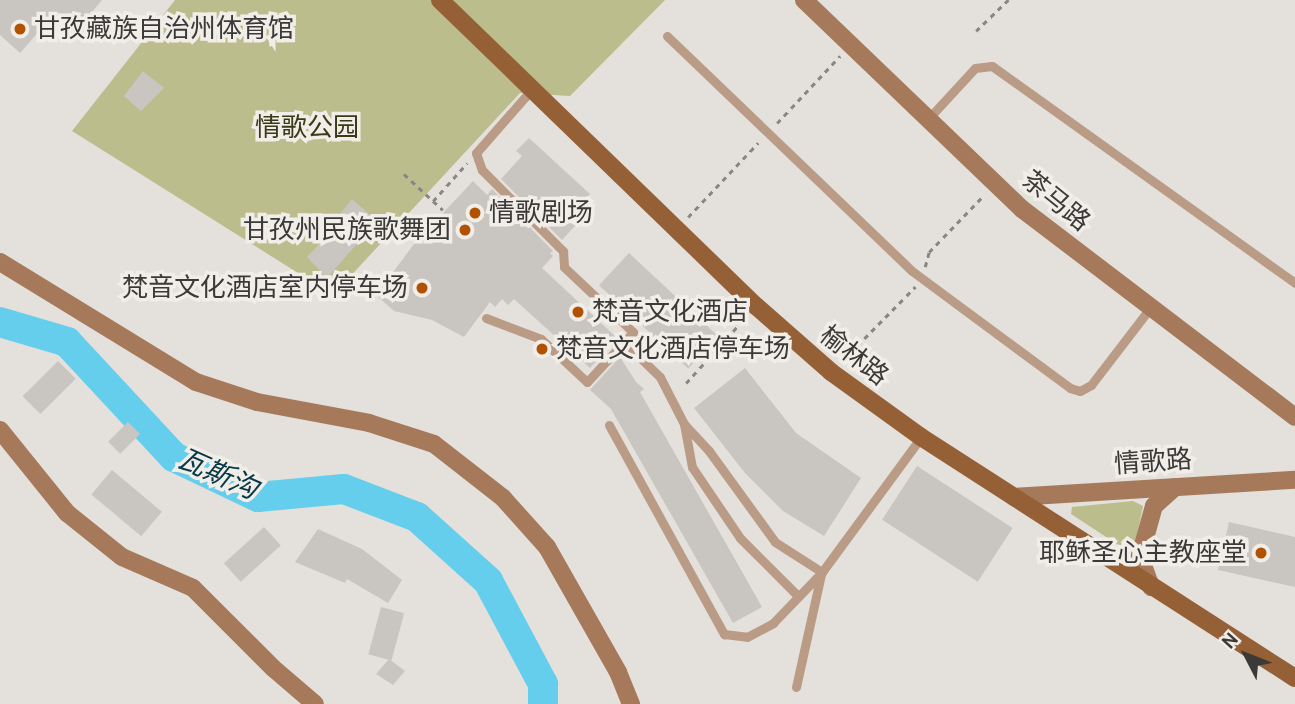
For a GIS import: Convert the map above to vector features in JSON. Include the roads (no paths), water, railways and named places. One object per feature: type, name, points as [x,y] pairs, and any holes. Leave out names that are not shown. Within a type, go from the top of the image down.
[{"type":"main road","name":"榆林路","points":[[440,0],[676,230],[831,372],[921,437],[1295,678]]},
{"type":"street","name":"茶马路","points":[[804,0],[1040,224],[1295,417]]},
{"type":"street","points":[[0,262],[196,382],[257,402],[369,423],[434,444],[503,498],[547,547],[618,672],[631,704]]},
{"type":"street","points":[[0,430],[67,513],[122,557],[193,588],[273,668],[315,704]]},
{"type":"street","name":"情歌路","points":[[1014,497],[1295,480]]},
{"type":"street","points":[[1151,587],[1140,556],[1154,506],[1175,487]]},
{"type":"lane","points":[[667,36],[923,280],[1070,388],[1080,391],[1091,385],[1150,308]]},
{"type":"lane","points":[[928,119],[975,68],[992,66],[1295,283]]},
{"type":"lane","points":[[486,318],[541,339],[587,382],[633,332],[564,267],[563,251],[482,170],[476,153],[532,89]]},
{"type":"lane","points":[[624,342],[660,377],[684,424],[709,451],[775,541],[822,572]]},
{"type":"lane","points":[[684,424],[692,467],[712,497],[740,538],[799,596]]},
{"type":"lane","points":[[609,425],[724,634],[747,638],[773,623],[822,572],[921,437]]},
{"type":"lane","points":[[796,687],[822,572]]},
{"type":"waterway","name":"瓦斯沟","points":[[0,322],[67,342],[174,457],[258,497],[344,489],[417,517],[488,581],[543,684],[543,704]]},
{"type":"place","name":"甘孜藏族自治州体育馆","points":[[20,29]]},
{"type":"place","name":"情歌剧场","points":[[475,213]]},
{"type":"place","name":"甘孜州民族歌舞团","points":[[465,230]]},
{"type":"place","name":"梵音文化酒店室内停车场","points":[[422,288]]},
{"type":"place","name":"梵音文化酒店","points":[[578,312]]},
{"type":"place","name":"梵音文化酒店停车场","points":[[542,349]]},
{"type":"place","name":"耶稣圣心主教座堂","points":[[1261,553]]},
{"type":"park label","name":"情歌公园","points":[[307,128]]}]
